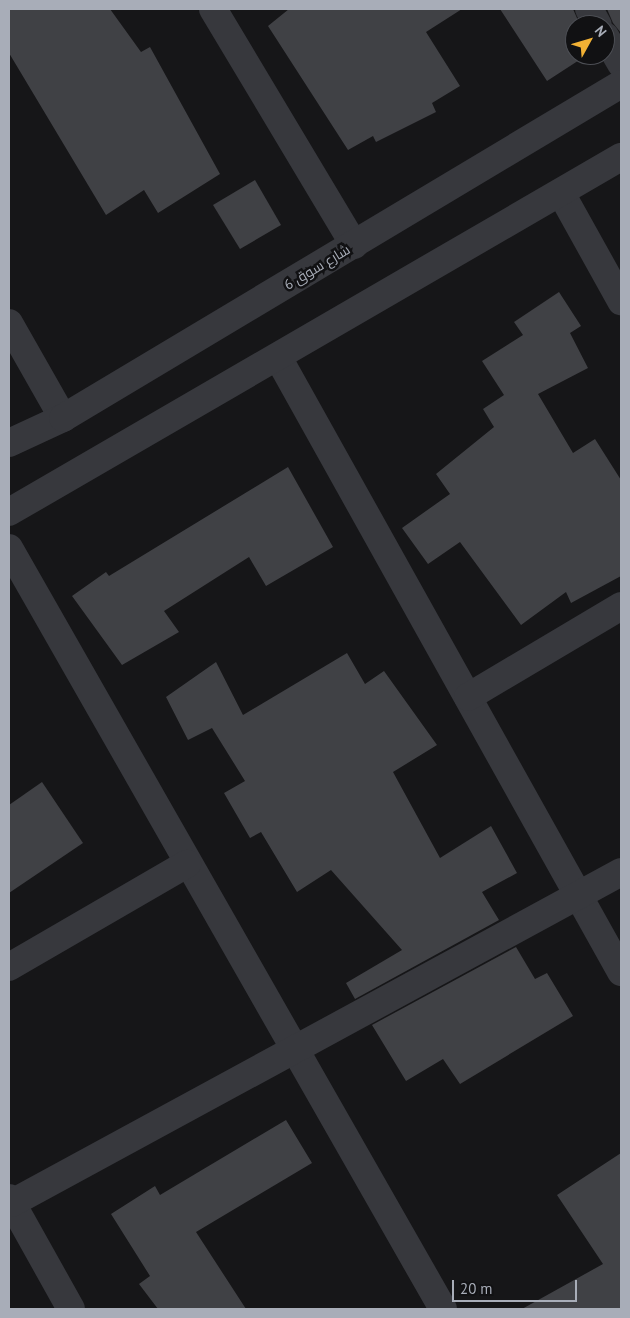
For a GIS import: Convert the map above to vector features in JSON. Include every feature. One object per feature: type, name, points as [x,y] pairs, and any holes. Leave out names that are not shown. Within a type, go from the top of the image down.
[{"type":"street","points":[[213,9],[354,245]]},
{"type":"street","name":"شارع سوق 6","points":[[9,443],[63,418],[621,84]]},
{"type":"street","points":[[9,512],[279,359],[621,157]]},
{"type":"street","points":[[561,193],[621,301]]},
{"type":"street","points":[[9,323],[63,418]]},
{"type":"street","points":[[279,359],[621,972]]},
{"type":"street","points":[[9,548],[293,1051],[443,1309]]},
{"type":"street","points":[[468,696],[621,606]]},
{"type":"street","points":[[9,968],[187,864]]},
{"type":"street","points":[[71,1309],[10,1200],[293,1051],[579,897],[621,872]]},
{"type":"building","points":[[9,9],[110,9],[141,52],[150,47],[220,174],[158,213],[144,190],[106,215],[9,53]]},
{"type":"building","points":[[289,9],[462,9],[426,32],[460,86],[432,103],[436,112],[376,142],[373,136],[348,150],[268,26]]},
{"type":"building","points":[[500,9],[573,9],[576,15],[565,15],[565,65],[572,65],[547,81]]},
{"type":"building","points":[[607,9],[621,9],[621,33],[615,26],[615,15],[610,15]]},
{"type":"building","points":[[255,180],[281,225],[240,249],[213,205]]},
{"type":"building","points":[[559,292],[581,326],[570,333],[588,368],[538,394],[573,453],[595,439],[621,480],[621,576],[571,603],[566,592],[521,625],[460,542],[428,564],[402,528],[450,494],[436,474],[494,427],[483,409],[504,395],[482,361],[523,335],[514,322]]},
{"type":"building","points":[[288,467],[333,547],[266,586],[249,557],[164,611],[179,632],[122,665],[72,596],[106,572],[109,576]]},
{"type":"building","points":[[347,653],[365,684],[384,671],[437,745],[393,772],[440,858],[491,826],[517,873],[482,892],[499,920],[355,999],[346,983],[402,950],[331,870],[297,892],[261,832],[250,838],[224,793],[245,781],[212,728],[188,740],[166,697],[216,662],[243,715]]},
{"type":"building","points":[[42,782],[83,843],[9,893],[9,805]]},
{"type":"building","points":[[516,947],[535,979],[547,973],[573,1016],[460,1084],[443,1059],[406,1081],[372,1025]]},
{"type":"building","points":[[286,1120],[312,1163],[196,1232],[246,1309],[158,1309],[139,1284],[150,1276],[111,1214],[155,1186],[160,1195]]},
{"type":"building","points":[[621,1153],[621,1309],[522,1309],[603,1264],[557,1195]]}]
